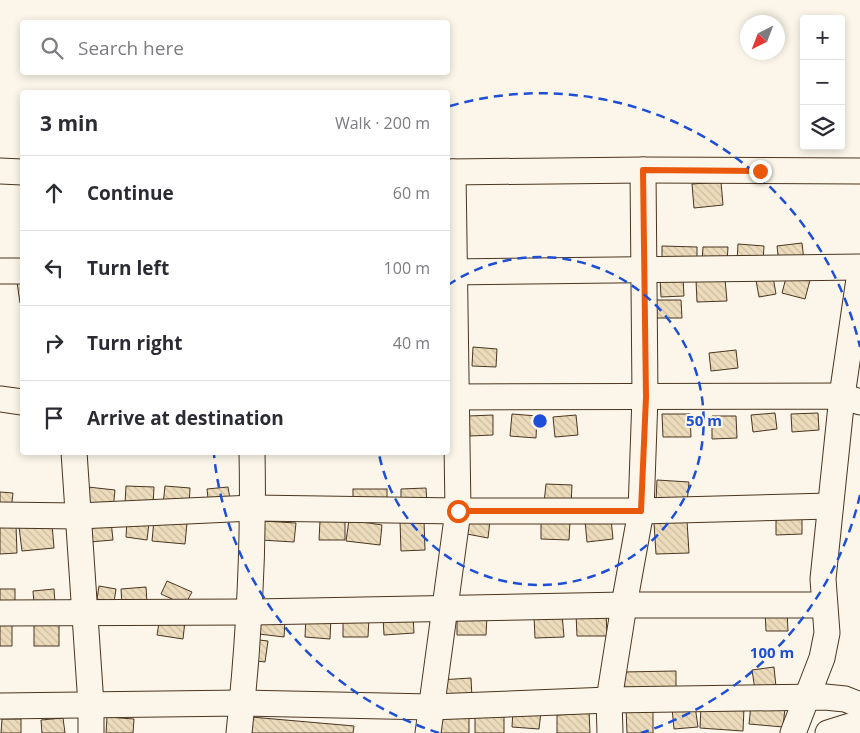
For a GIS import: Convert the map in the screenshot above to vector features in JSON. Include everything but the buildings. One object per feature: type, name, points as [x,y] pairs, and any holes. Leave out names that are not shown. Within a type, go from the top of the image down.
[{"type":"street","points":[[428,733],[458,511],[452,396],[450,172],[643,170],[860,171]]},
{"type":"street","points":[[610,733],[609,700],[641,511],[646,397],[643,170]]},
{"type":"street","points":[[0,171],[20,172]]},
{"type":"street","points":[[451,272],[860,267]]},
{"type":"street","points":[[0,271],[20,271]]},
{"type":"street","points":[[793,733],[822,658],[826,633],[822,579],[830,506],[851,399],[860,272]]},
{"type":"street","points":[[452,396],[851,399]]},
{"type":"street","points":[[0,399],[20,402]]},
{"type":"street","points":[[74,455],[92,705],[91,733]]},
{"type":"street","points":[[239,733],[250,612],[253,508],[252,455]]},
{"type":"street","points":[[0,514],[78,516],[253,508],[641,511],[830,506]]},
{"type":"street","points":[[0,612],[250,612],[624,605],[823,605]]},
{"type":"street","points":[[0,706],[242,703],[432,707],[609,700],[825,697],[845,699],[860,706]]},
{"type":"street","points":[[828,733],[860,723]]},
{"type":"route","points":[[458,511],[641,511],[646,397],[643,170],[760,171]]}]
